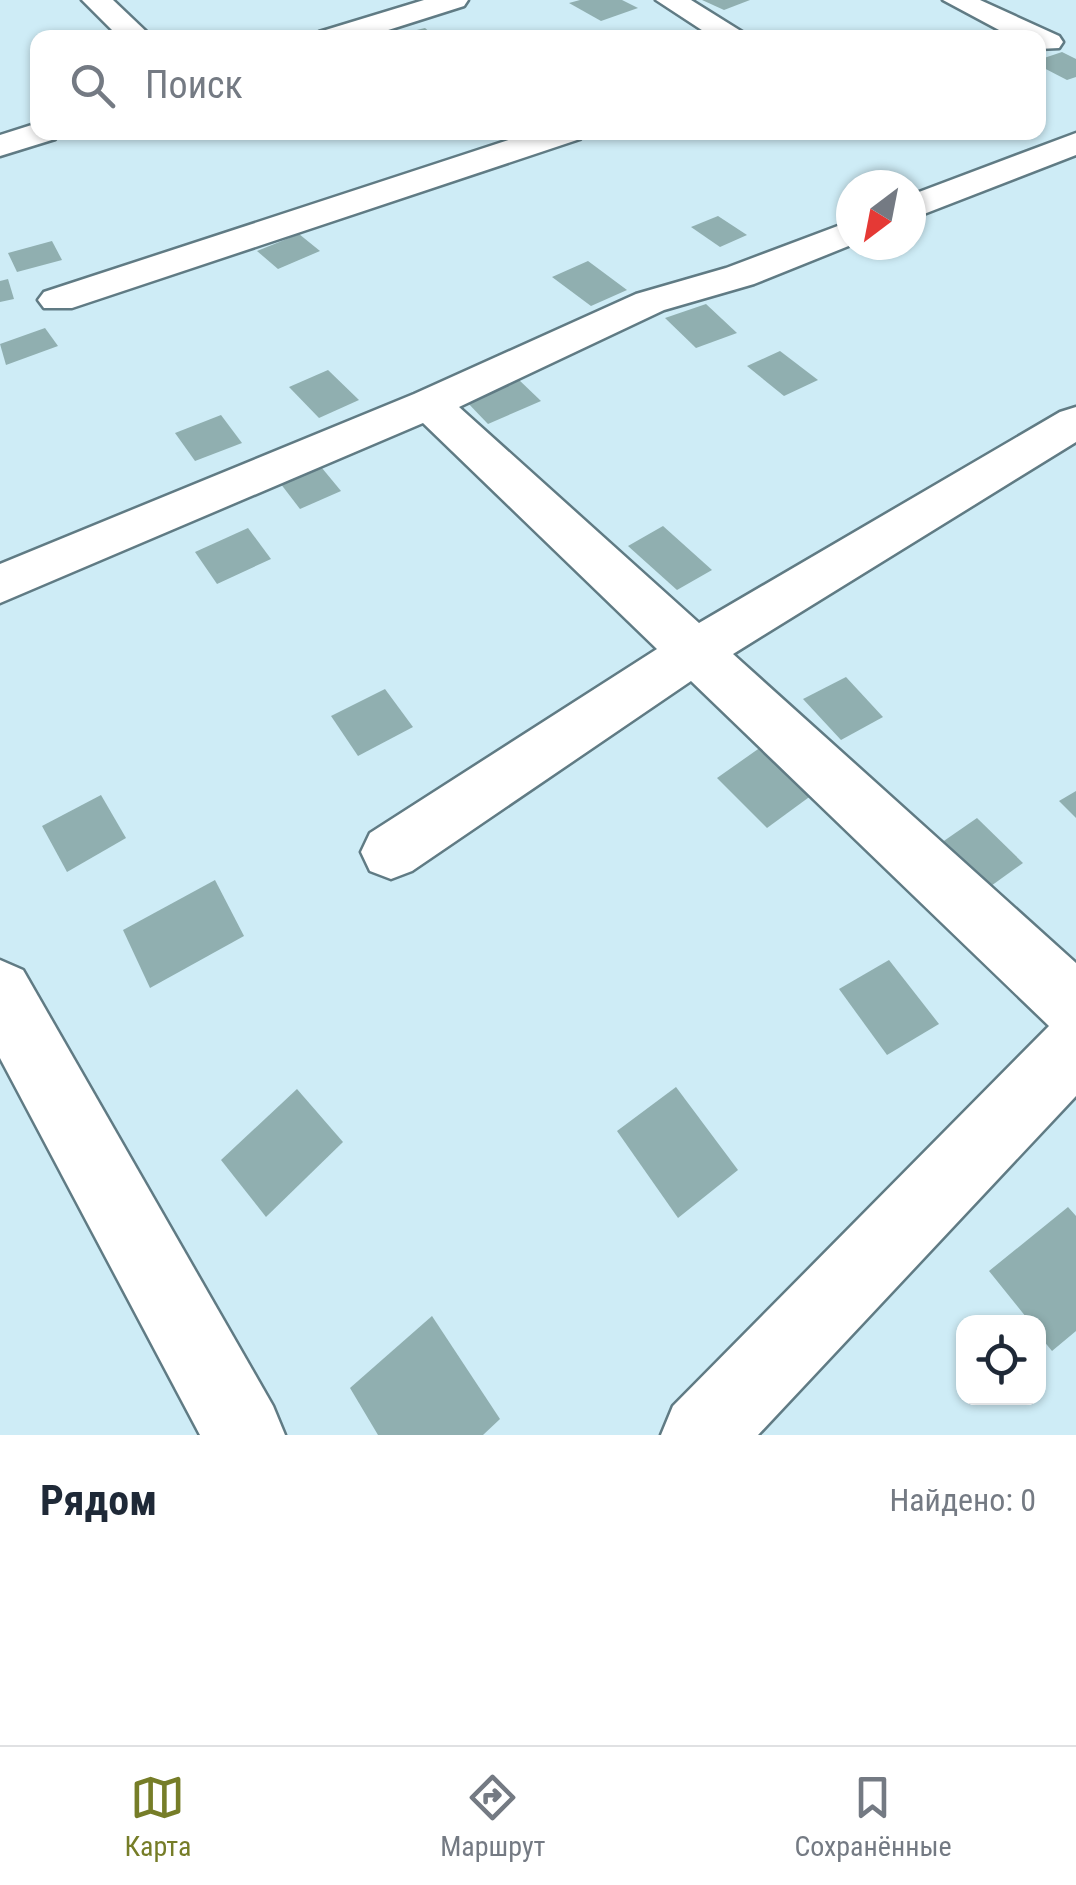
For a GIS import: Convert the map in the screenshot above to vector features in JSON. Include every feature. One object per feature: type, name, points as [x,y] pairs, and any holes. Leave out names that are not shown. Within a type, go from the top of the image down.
[{"type":"street","points":[[96,0],[129,30]]},
{"type":"street","points":[[345,30],[389,7],[454,0]]},
{"type":"street","points":[[670,0],[723,30]]},
{"type":"street","points":[[958,0],[1028,30]]},
{"type":"street","points":[[0,146],[30,136]]},
{"type":"street","points":[[58,300],[544,140]]},
{"type":"street","points":[[926,202],[1076,144]]},
{"type":"street","points":[[0,584],[429,404],[650,302],[740,276],[836,238]]},
{"type":"street","points":[[429,404],[1076,1008]]},
{"type":"street","points":[[391,852],[692,653],[1076,422]]},
{"type":"street","points":[[0,992],[244,1435]]},
{"type":"street","points":[[702,1435],[1076,1048]]},
{"type":"building","points":[[622,0],[638,8],[601,21],[569,3]]},
{"type":"building","points":[[702,0],[750,0],[724,10]]},
{"type":"building","points":[[1062,52],[1076,59],[1076,77],[1067,80],[1046,69],[1046,57]]},
{"type":"building","points":[[718,216],[747,235],[720,247],[691,227]]},
{"type":"building","points":[[299,234],[320,251],[278,269],[257,251]]},
{"type":"building","points":[[52,241],[62,260],[17,272],[8,253]]},
{"type":"building","points":[[588,261],[627,290],[591,306],[552,277]]},
{"type":"building","points":[[8,279],[14,299],[0,302],[0,281]]},
{"type":"building","points":[[706,304],[737,333],[696,348],[665,318]]},
{"type":"building","points":[[45,328],[58,346],[6,365],[0,344]]},
{"type":"building","points":[[780,351],[818,380],[784,396],[747,366]]},
{"type":"building","points":[[328,370],[359,400],[319,418],[289,387]]},
{"type":"building","points":[[517,378],[541,401],[488,424],[464,399]]},
{"type":"building","points":[[221,415],[242,443],[195,461],[175,433]]},
{"type":"building","points":[[317,462],[341,491],[300,509],[277,479]]},
{"type":"building","points":[[663,526],[712,570],[677,590],[628,546]]},
{"type":"building","points":[[248,528],[271,559],[217,584],[195,552]]},
{"type":"building","points":[[846,677],[883,717],[841,740],[803,699]]},
{"type":"building","points":[[385,689],[413,727],[358,756],[331,716]]},
{"type":"building","points":[[761,747],[812,795],[767,828],[717,778]]},
{"type":"building","points":[[1076,791],[1076,818],[1059,801]]},
{"type":"building","points":[[101,795],[126,838],[67,872],[42,826]]},
{"type":"building","points":[[977,818],[1023,863],[984,891],[938,845]]},
{"type":"building","points":[[215,880],[244,936],[150,988],[123,930]]},
{"type":"building","points":[[889,960],[939,1024],[887,1055],[839,989]]},
{"type":"building","points":[[676,1087],[738,1170],[678,1218],[617,1131]]},
{"type":"building","points":[[297,1089],[343,1142],[266,1217],[221,1160]]},
{"type":"building","points":[[1068,1207],[1076,1216],[1076,1331],[1052,1351],[1046,1344],[1046,1315],[1024,1315],[989,1271]]},
{"type":"building","points":[[432,1316],[500,1419],[483,1435],[378,1435],[350,1388]]}]
